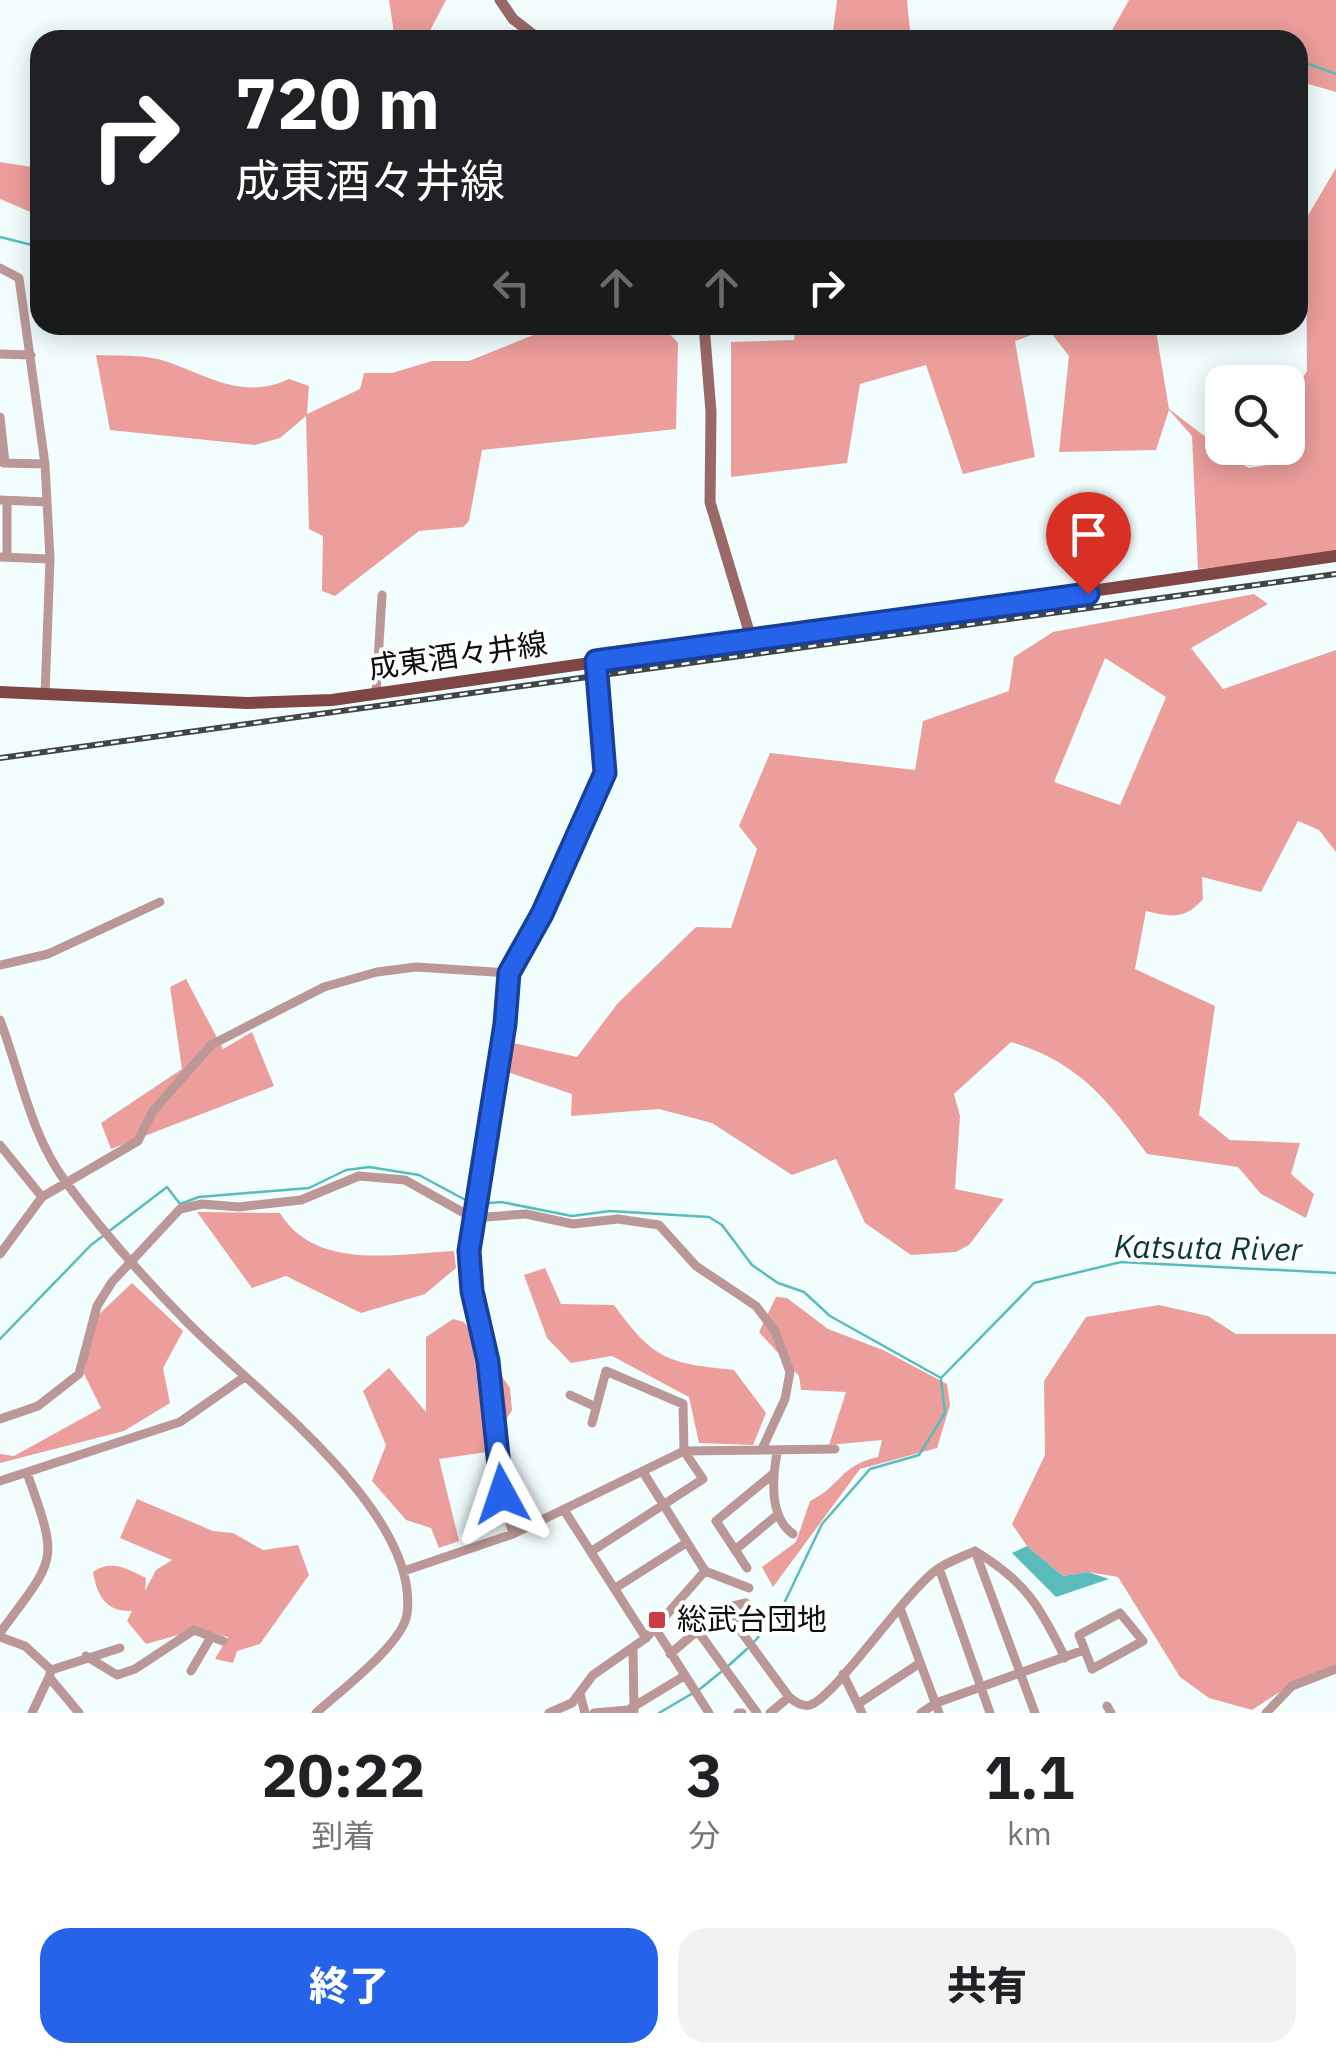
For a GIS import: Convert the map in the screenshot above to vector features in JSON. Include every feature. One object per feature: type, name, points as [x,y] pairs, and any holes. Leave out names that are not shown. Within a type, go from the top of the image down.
[{"type":"main road","name":"成東酒々井線","points":[[0,692],[247,704],[376,694],[1336,556]]},
{"type":"street","points":[[500,0],[513,19],[527,30]]},
{"type":"street","points":[[0,268],[19,278],[45,464],[50,559],[45,694]]},
{"type":"street","points":[[705,335],[710,502],[751,638]]},
{"type":"street","points":[[0,354],[31,355]]},
{"type":"street","points":[[0,417],[3,463],[45,464]]},
{"type":"street","points":[[47,502],[4,500],[4,558],[50,559]]},
{"type":"street","points":[[376,694],[382,595]]},
{"type":"street","points":[[513,1534],[502,1494],[488,1361],[472,1291],[473,1218],[505,1024],[509,973],[542,914],[605,773],[596,661]]},
{"type":"street","points":[[0,966],[48,954],[160,902]]},
{"type":"street","points":[[0,1254],[42,1197],[138,1141],[153,1111],[211,1045],[324,988],[377,972],[416,968],[509,973]]},
{"type":"street","points":[[0,1020],[40,1142],[64,1181],[130,1261],[243,1378],[344,1471],[404,1572],[408,1609],[399,1636],[316,1713]]},
{"type":"street","points":[[0,1145],[42,1197]]},
{"type":"street","points":[[0,1418],[38,1406],[78,1374],[97,1306],[130,1261],[180,1209],[202,1204],[239,1206],[301,1200],[359,1176],[405,1180],[473,1218],[526,1214],[573,1224],[618,1219],[659,1225],[696,1266],[756,1306],[775,1331],[790,1372],[785,1399],[762,1449]]},
{"type":"street","points":[[592,1423],[606,1372],[684,1404],[684,1451],[703,1479],[592,1551]]},
{"type":"street","points":[[0,1481],[95,1446],[180,1422],[243,1378]]},
{"type":"street","points":[[570,1396],[594,1406]]},
{"type":"street","points":[[404,1572],[513,1534],[684,1451],[762,1449],[778,1454],[835,1449]]},
{"type":"street","points":[[778,1454],[773,1474],[777,1514],[793,1534]]},
{"type":"street","points":[[643,1472],[705,1571],[748,1588]]},
{"type":"street","points":[[27,1473],[51,1549],[40,1578],[0,1635],[25,1646],[80,1713]]},
{"type":"street","points":[[747,1568],[716,1521],[773,1474]]},
{"type":"street","points":[[564,1510],[617,1587],[646,1638]]},
{"type":"street","points":[[735,1550],[777,1514]]},
{"type":"street","points":[[617,1587],[686,1542]]},
{"type":"street","points":[[724,1608],[789,1697],[798,1704],[810,1705],[829,1693],[938,1568],[975,1551]]},
{"type":"street","points":[[975,1551],[1014,1574],[1047,1622],[1064,1658]]},
{"type":"street","points":[[975,1551],[1035,1713]]},
{"type":"street","points":[[938,1568],[990,1713]]},
{"type":"street","points":[[549,1713],[572,1703],[593,1676],[646,1638],[705,1571]]},
{"type":"street","points":[[670,1654],[724,1608],[746,1603]]},
{"type":"street","points":[[900,1608],[938,1708]]},
{"type":"street","points":[[1120,1613],[1144,1641],[1092,1669],[1084,1650],[1079,1635],[1120,1613]]},
{"type":"street","points":[[655,1628],[707,1712]]},
{"type":"street","points":[[86,1656],[117,1675],[135,1669],[194,1630],[223,1642]]},
{"type":"street","points":[[697,1630],[757,1713]]},
{"type":"street","points":[[191,1671],[212,1637]]},
{"type":"street","points":[[32,1713],[50,1674],[86,1656],[120,1648]]},
{"type":"street","points":[[633,1648],[634,1710]]},
{"type":"street","points":[[921,1713],[1084,1650]]},
{"type":"street","points":[[843,1674],[860,1709],[920,1662]]},
{"type":"street","points":[[1266,1713],[1292,1686],[1336,1669]]},
{"type":"street","points":[[594,1713],[634,1710],[684,1676]]},
{"type":"street","points":[[580,1694],[585,1713]]},
{"type":"street","points":[[770,1713],[789,1697]]},
{"type":"street","points":[[1280,1699],[1284,1713]]},
{"type":"shaded area","points":[[389,0],[446,0],[430,30],[394,30]]},
{"type":"shaded area","points":[[837,0],[907,0],[910,30],[833,30]]},
{"type":"shaded area","points":[[1129,0],[1336,0],[1336,92],[1308,84],[1308,30],[1112,30]]},
{"type":"shaded area","points":[[0,162],[30,167],[30,212],[0,199]]},
{"type":"shaded area","points":[[1336,168],[1336,555],[1198,569],[1192,436],[1169,410],[1156,450],[1059,452],[1069,356],[1053,335],[1157,335],[1169,409],[1205,436],[1205,465],[1305,465],[1308,216]]},
{"type":"shaded area","points":[[533,335],[671,335],[678,343],[676,429],[482,450],[469,521],[463,527],[419,531],[335,596],[322,591],[323,536],[309,529],[306,416],[280,438],[255,445],[110,430],[96,355],[159,359],[242,387],[273,385],[289,379],[309,386],[307,414],[360,389],[364,373],[392,373],[432,361],[469,361]]},
{"type":"shaded area","points":[[795,335],[1032,335],[1015,341],[1035,457],[963,474],[926,365],[860,384],[847,463],[731,477],[731,342],[794,340]]},
{"type":"shaded area","points":[[1254,594],[1268,604],[1191,648],[1223,689],[1336,650],[1336,852],[1319,830],[1298,821],[1261,892],[1202,877],[1203,899],[1190,911],[1170,915],[1146,911],[1135,969],[1215,1006],[1199,1115],[1230,1140],[1300,1143],[1291,1174],[1314,1194],[1306,1218],[1261,1194],[1238,1167],[1147,1154],[1119,1116],[1089,1085],[1055,1060],[1011,1042],[954,1094],[960,1116],[955,1189],[1004,1199],[969,1245],[956,1252],[911,1255],[865,1223],[836,1159],[792,1175],[712,1123],[659,1109],[571,1116],[572,1094],[504,1071],[509,1042],[577,1057],[618,1003],[696,927],[731,928],[757,849],[739,826],[770,753],[915,770],[923,721],[1009,691],[1014,657],[1053,632]],"holes":[[[1105,658],[1166,697],[1120,805],[1054,782]]]},
{"type":"shaded area","points":[[186,979],[223,1049],[252,1032],[274,1086],[111,1149],[101,1123],[182,1069],[170,987]]},
{"type":"shaded area","points":[[197,1212],[280,1213],[295,1231],[314,1244],[335,1251],[383,1256],[454,1251],[456,1268],[425,1294],[361,1313],[286,1276],[252,1288]]},
{"type":"shaded area","points":[[545,1268],[561,1304],[614,1305],[640,1337],[664,1356],[693,1365],[734,1370],[766,1413],[753,1445],[699,1443],[689,1397],[612,1356],[571,1363],[547,1338],[524,1275]]},
{"type":"shaded area","points":[[132,1283],[183,1331],[163,1368],[170,1403],[124,1431],[0,1463],[0,1454],[14,1456],[101,1408],[84,1374],[96,1317]]},
{"type":"shaded area","points":[[776,1297],[787,1298],[828,1329],[883,1350],[947,1384],[950,1405],[937,1448],[860,1469],[773,1587],[762,1567],[796,1542],[810,1501],[848,1470],[878,1457],[882,1440],[829,1445],[846,1392],[801,1390],[799,1376],[759,1332]]},
{"type":"shaded area","points":[[1159,1305],[1208,1316],[1236,1334],[1336,1334],[1336,1666],[1284,1689],[1252,1710],[1209,1698],[1180,1677],[1118,1577],[1088,1572],[1063,1576],[1027,1546],[1012,1524],[1045,1455],[1044,1381],[1086,1317]]},
{"type":"shaded area","points":[[453,1319],[464,1322],[510,1388],[512,1410],[487,1452],[439,1459],[459,1541],[439,1548],[431,1528],[406,1520],[372,1481],[386,1445],[363,1391],[389,1368],[426,1412],[426,1337]]},
{"type":"shaded area","points":[[137,1499],[213,1531],[233,1533],[263,1550],[298,1545],[309,1575],[260,1644],[237,1651],[233,1663],[215,1659],[228,1637],[199,1629],[146,1644],[127,1621],[132,1611],[115,1609],[104,1601],[93,1572],[107,1566],[126,1569],[146,1578],[145,1591],[156,1570],[172,1560],[120,1538]]},
{"type":"water","points":[[1027,1546],[1063,1576],[1088,1572],[1109,1579],[1056,1597],[1012,1553]]},
{"type":"waterway","points":[[1308,64],[1336,74]]},
{"type":"waterway","points":[[0,237],[30,244]]},
{"type":"waterway","points":[[0,1339],[91,1245],[167,1187],[180,1204],[199,1197],[309,1188],[346,1170],[369,1167],[419,1175],[471,1203]]},
{"type":"waterway","points":[[479,1204],[501,1202],[572,1216],[610,1211],[709,1217],[722,1225],[752,1265],[778,1283],[804,1292],[830,1316],[941,1378]]},
{"type":"waterway","name":"Katsuta River","points":[[942,1377],[1034,1283],[1121,1262],[1336,1273]]},
{"type":"waterway","points":[[753,1643],[779,1614],[822,1524],[870,1469],[919,1455],[945,1413],[941,1380]]},
{"type":"waterway","points":[[727,1667],[747,1649]]},
{"type":"waterway","points":[[700,1689],[721,1672]]},
{"type":"waterway","points":[[659,1713],[693,1693]]},
{"type":"railway","points":[[0,758],[1336,574]]},
{"type":"place","name":"総武台団地","points":[[657,1620]]},
{"type":"route","points":[[502,1494],[488,1361],[472,1291],[469,1251],[505,1024],[509,973],[542,914],[605,773],[596,661],[1088,594]]}]
